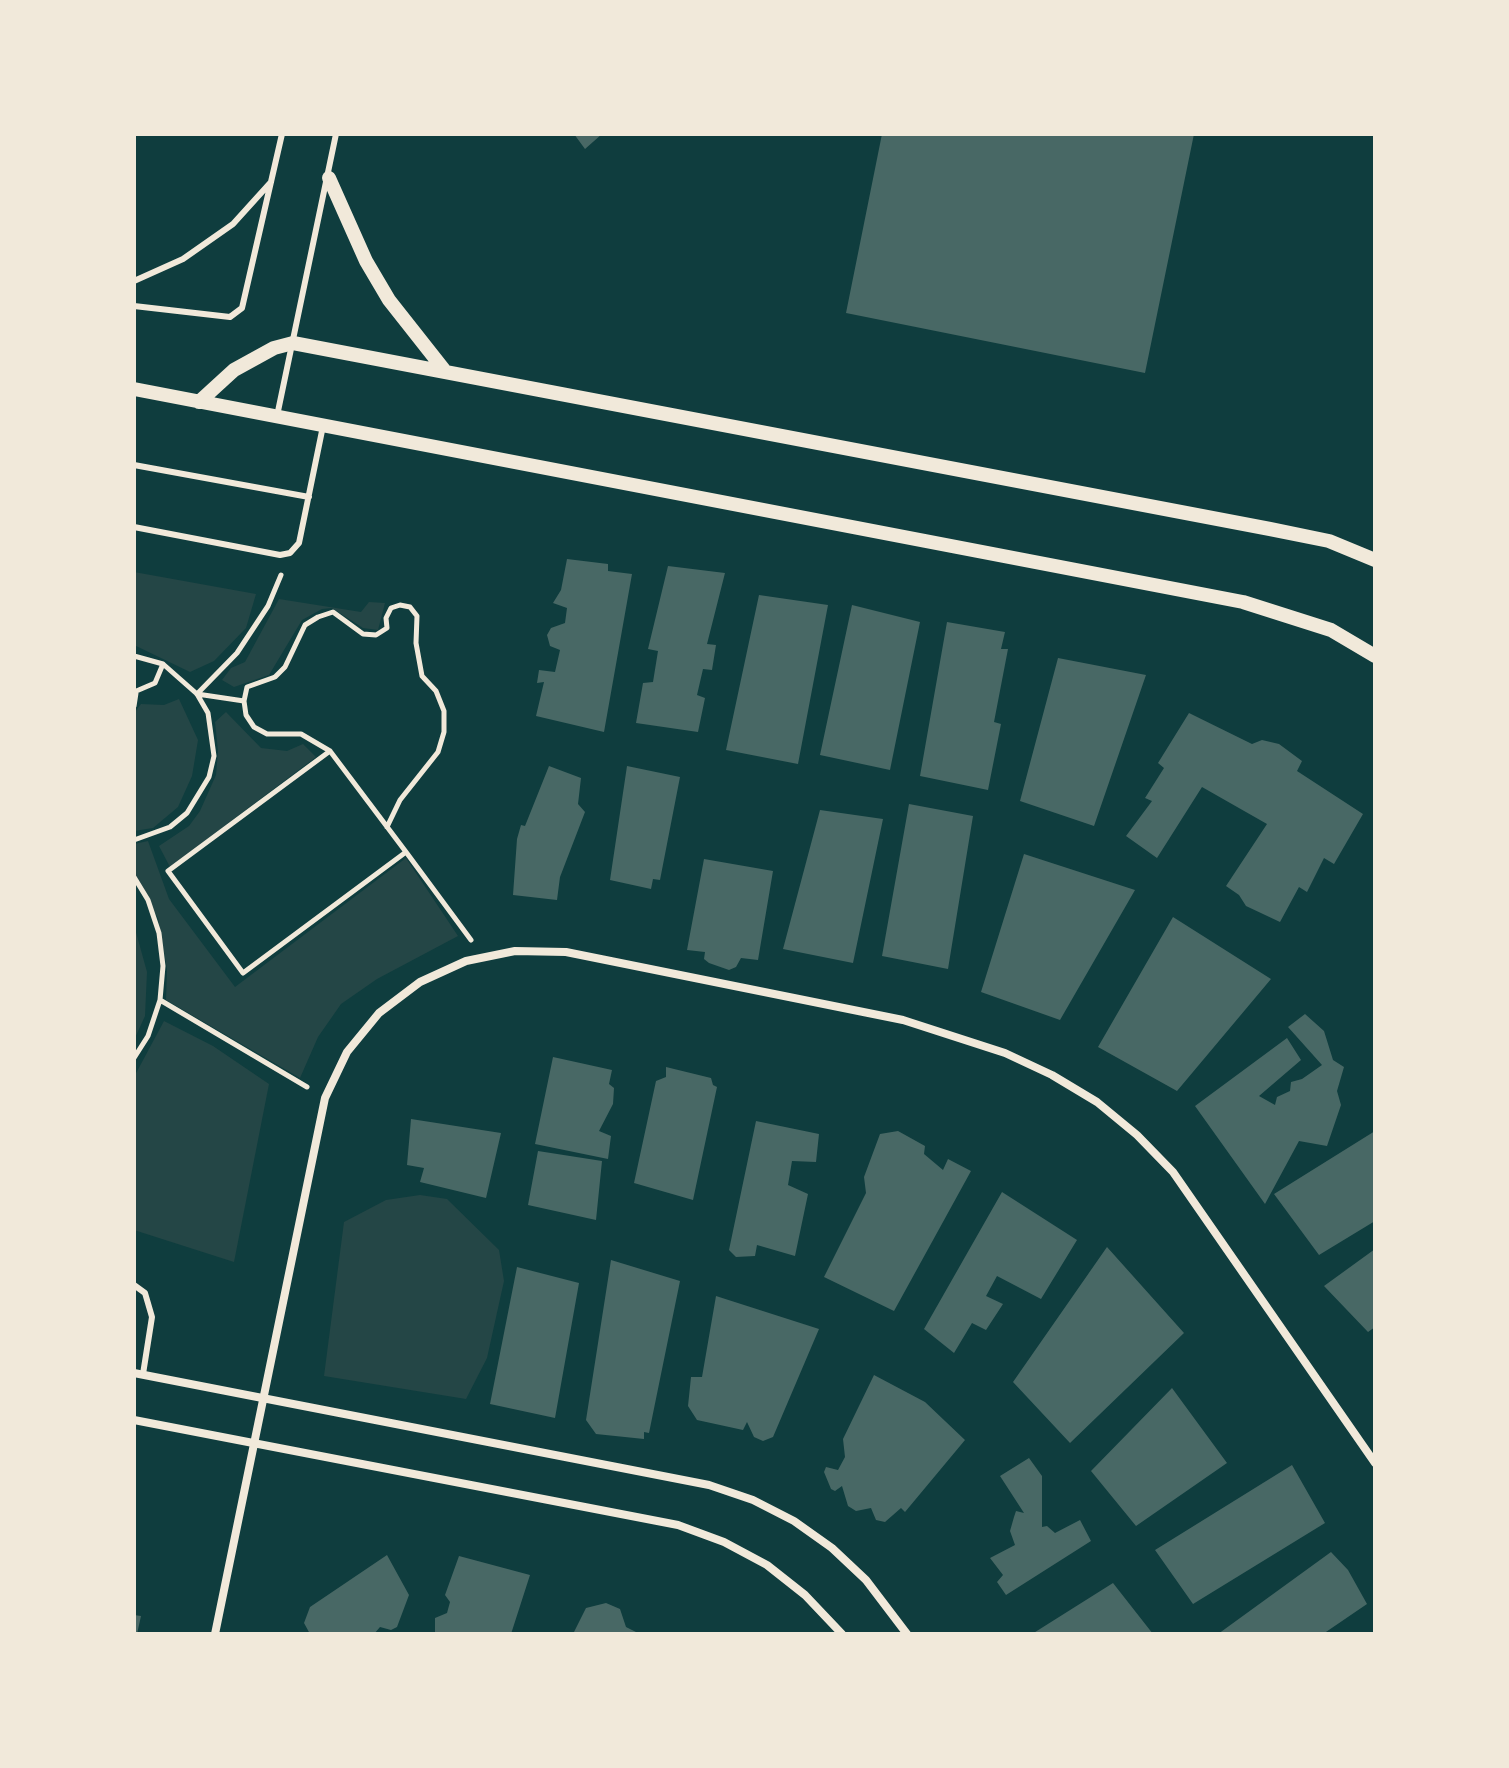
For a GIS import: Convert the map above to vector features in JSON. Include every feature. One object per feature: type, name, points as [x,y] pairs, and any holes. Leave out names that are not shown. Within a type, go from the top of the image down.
[{"type":"street","points":[[329,178],[366,261],[389,300],[445,371]]},
{"type":"street","points":[[199,402],[244,363],[274,348],[293,343],[1270,529],[1329,541],[1375,560]]},
{"type":"street","points":[[134,389],[1243,602],[1292,614],[1331,630],[1375,656]]},
{"type":"street","points":[[215,1634],[325,1098],[347,1052],[379,1013],[420,982],[483,956],[515,951],[566,952],[888,1017],[1005,1053],[1052,1075],[1097,1102],[1137,1135],[1173,1172],[1375,1463]]},
{"type":"street","points":[[139,1374],[709,1485],[753,1500],[794,1521],[832,1548],[866,1580],[907,1634]]},
{"type":"street","points":[[134,1420],[678,1525],[724,1542],[767,1565],[805,1595],[842,1634]]},
{"type":"lane","points":[[134,306],[230,317],[242,308],[282,134]]},
{"type":"lane","points":[[277,416],[336,134]]},
{"type":"lane","points":[[134,281],[183,259],[233,224],[273,179]]},
{"type":"lane","points":[[134,527],[280,555],[290,553],[299,543],[323,426]]},
{"type":"lane","points":[[134,465],[309,497]]},
{"type":"lane","points":[[134,1285],[145,1293],[152,1317],[139,1374]]},
{"type":"path","points":[[197,694],[237,653],[261,618],[290,553]]},
{"type":"path","points":[[387,827],[400,800],[438,752],[444,732],[444,711],[436,691],[422,676],[416,643],[417,616],[410,607],[391,608],[386,618],[387,628],[376,635],[363,634],[333,612],[305,625],[295,638],[285,667],[275,677],[247,687],[244,701],[246,715],[254,727],[267,734],[301,734],[330,751],[483,956]]},
{"type":"path","points":[[134,656],[163,664],[197,694],[213,734],[209,777],[187,813],[170,827],[134,840]]},
{"type":"path","points":[[134,706],[135,692],[155,683],[163,664]]},
{"type":"path","points":[[197,694],[244,701]]},
{"type":"path","points":[[330,751],[168,871],[243,973],[406,852]]},
{"type":"path","points":[[134,877],[148,900],[159,933],[163,966],[160,1000],[148,1036],[134,1058]]},
{"type":"path","points":[[160,1000],[325,1098]]},
{"type":"shaded area","points":[[134,572],[256,594],[246,628],[214,661],[190,672],[134,645]]},
{"type":"shaded area","points":[[279,599],[361,612],[369,602],[385,603],[378,630],[363,628],[332,608],[322,609],[302,620],[269,675],[234,687],[222,680],[231,668],[245,662]]},
{"type":"shaded area","points":[[179,699],[198,740],[192,776],[178,807],[153,828],[134,831],[134,713],[141,704],[164,705]]},
{"type":"shaded area","points":[[226,712],[261,748],[287,751],[303,744],[316,757],[170,867],[159,846],[189,826],[200,811],[216,775],[218,751],[215,722]]},
{"type":"shaded area","points":[[148,841],[169,899],[235,987],[406,858],[458,936],[377,979],[341,1004],[318,1037],[300,1078],[166,1000],[167,969],[158,918],[134,880],[134,844]]},
{"type":"shaded area","points":[[134,925],[147,972],[145,1016],[134,1040]]},
{"type":"shaded area","points":[[164,1021],[213,1046],[269,1084],[234,1262],[134,1230],[134,1077]]},
{"type":"shaded area","points":[[420,1195],[447,1199],[499,1250],[504,1281],[487,1358],[466,1399],[324,1376],[344,1222],[386,1200]]},
{"type":"building","points":[[574,134],[602,134],[585,149]]},
{"type":"building","points":[[882,134],[1194,134],[1145,373],[846,313]]},
{"type":"building","points":[[567,559],[608,564],[608,571],[632,574],[604,732],[536,716],[544,682],[537,683],[539,670],[555,672],[560,650],[550,646],[547,635],[551,628],[565,623],[567,608],[553,603],[561,590]]},
{"type":"building","points":[[668,566],[725,573],[707,644],[716,645],[712,670],[703,669],[697,695],[705,698],[698,732],[636,723],[643,683],[653,682],[658,651],[648,649]]},
{"type":"building","points":[[759,595],[828,605],[798,764],[726,750]]},
{"type":"building","points":[[852,605],[920,622],[890,770],[820,755]]},
{"type":"building","points":[[947,622],[1005,632],[1001,649],[1008,649],[994,722],[1001,724],[988,790],[920,776]]},
{"type":"building","points":[[1058,658],[1146,675],[1094,826],[1020,801]]},
{"type":"building","points":[[1189,713],[1252,744],[1262,740],[1279,744],[1302,761],[1297,771],[1363,814],[1334,864],[1324,858],[1307,892],[1299,887],[1280,922],[1246,906],[1239,895],[1226,886],[1267,824],[1202,787],[1157,858],[1126,836],[1152,801],[1145,798],[1164,768],[1158,763]]},
{"type":"building","points":[[549,766],[581,778],[578,804],[585,812],[560,877],[557,900],[513,895],[517,839]]},
{"type":"building","points":[[627,766],[680,777],[660,880],[653,879],[651,889],[610,880]]},
{"type":"building","points":[[909,804],[973,816],[948,969],[882,956]]},
{"type":"building","points":[[820,810],[883,819],[853,963],[783,949]]},
{"type":"building","points":[[1024,854],[1135,890],[1060,1020],[981,992]]},
{"type":"building","points":[[704,859],[773,871],[758,960],[741,958],[736,967],[729,970],[709,963],[704,959],[705,952],[687,950]]},
{"type":"building","points":[[1173,917],[1271,979],[1177,1091],[1098,1047]]},
{"type":"building","points":[[1305,1014],[1324,1031],[1333,1060],[1344,1067],[1337,1091],[1341,1105],[1327,1146],[1299,1141],[1265,1204],[1195,1106],[1287,1038],[1301,1060],[1259,1096],[1275,1105],[1277,1097],[1290,1091],[1291,1082],[1302,1079],[1322,1065],[1288,1027]]},
{"type":"building","points":[[553,1057],[612,1070],[609,1084],[614,1088],[613,1104],[599,1131],[611,1136],[608,1159],[535,1144]]},
{"type":"building","points":[[666,1067],[711,1078],[717,1087],[693,1200],[634,1183],[656,1081],[666,1077]]},
{"type":"building","points":[[411,1119],[501,1133],[486,1198],[420,1182],[424,1168],[407,1165]]},
{"type":"building","points":[[756,1121],[819,1134],[816,1162],[792,1161],[788,1185],[808,1194],[795,1256],[757,1245],[755,1256],[736,1257],[729,1250]]},
{"type":"building","points":[[898,1131],[925,1146],[924,1154],[943,1170],[948,1159],[971,1171],[894,1311],[824,1277],[866,1193],[864,1177],[880,1134]]},
{"type":"building","points":[[1375,1131],[1375,1221],[1319,1255],[1274,1194]]},
{"type":"building","points":[[538,1151],[602,1161],[596,1220],[528,1205]]},
{"type":"building","points":[[1002,1192],[1077,1240],[1041,1299],[997,1276],[986,1296],[1003,1304],[986,1330],[972,1323],[954,1353],[924,1329]]},
{"type":"building","points":[[1107,1247],[1184,1333],[1070,1443],[1013,1382]]},
{"type":"building","points":[[1375,1249],[1375,1327],[1368,1332],[1324,1286]]},
{"type":"building","points":[[611,1260],[680,1281],[649,1433],[644,1432],[644,1439],[596,1434],[586,1420]]},
{"type":"building","points":[[517,1267],[579,1283],[555,1418],[490,1404]]},
{"type":"building","points":[[716,1296],[819,1329],[773,1437],[763,1441],[754,1437],[747,1422],[743,1430],[697,1420],[688,1406],[691,1377],[702,1377]]},
{"type":"building","points":[[874,1375],[925,1402],[965,1440],[905,1512],[901,1508],[885,1522],[876,1520],[871,1508],[856,1511],[848,1506],[842,1486],[835,1491],[831,1489],[824,1472],[826,1467],[838,1470],[845,1457],[843,1439]]},
{"type":"building","points":[[1172,1388],[1227,1463],[1136,1526],[1091,1471]]},
{"type":"building","points":[[1029,1458],[1042,1476],[1042,1527],[1047,1526],[1055,1533],[1080,1520],[1091,1541],[1006,1595],[997,1582],[1003,1575],[990,1558],[1015,1545],[1010,1531],[1016,1511],[1024,1513],[1000,1476]]},
{"type":"building","points":[[1292,1465],[1325,1523],[1193,1604],[1155,1550]]},
{"type":"building","points":[[1331,1552],[1348,1570],[1367,1604],[1323,1634],[1218,1634]]},
{"type":"building","points":[[387,1555],[409,1595],[397,1627],[391,1630],[380,1627],[374,1634],[310,1634],[304,1623],[310,1607]]},
{"type":"building","points":[[459,1556],[530,1575],[511,1634],[435,1634],[435,1618],[447,1613],[450,1602],[445,1595]]},
{"type":"building","points":[[1113,1583],[1153,1634],[1032,1634]]},
{"type":"building","points":[[606,1603],[620,1609],[626,1627],[640,1634],[573,1634],[586,1608]]},
{"type":"building","points":[[134,1615],[141,1616],[137,1634],[134,1634]]}]
